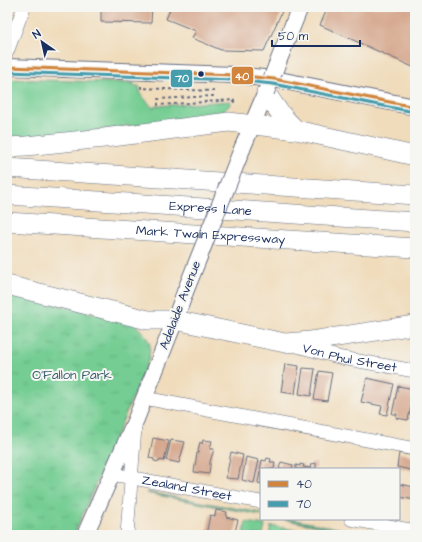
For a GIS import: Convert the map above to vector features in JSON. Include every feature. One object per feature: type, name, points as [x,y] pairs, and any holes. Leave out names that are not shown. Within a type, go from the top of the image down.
[{"type":"highway","points":[[270,86],[272,104],[296,130]]},
{"type":"highway","points":[[7,147],[104,138],[228,122],[296,130],[415,156]]},
{"type":"highway","points":[[7,168],[415,194]]},
{"type":"highway","name":"Express Lane","points":[[7,195],[415,222]]},
{"type":"highway","name":"Mark Twain Expressway","points":[[7,222],[415,248]]},
{"type":"highway","points":[[7,285],[148,320],[175,320],[285,343],[318,340],[415,326]]},
{"type":"main road","name":"Adelaide Avenue","points":[[85,535],[136,419],[185,292],[242,149],[270,86],[300,7]]},
{"type":"main road","points":[[7,67],[234,75],[270,86],[415,107]]},
{"type":"street","points":[[7,52],[24,7]]},
{"type":"street","name":"Adelaide Avenue","points":[[270,86],[305,7]]},
{"type":"street","name":"Von Phul Street","points":[[285,343],[342,358],[415,370]]},
{"type":"street","points":[[144,398],[415,449]]},
{"type":"street","points":[[127,535],[136,419]]},
{"type":"street","name":"Zealand Street","points":[[112,474],[260,502]]},
{"type":"street","points":[[356,520],[415,531]]},
{"type":"path","points":[[136,84],[141,84],[141,88],[213,90],[213,96],[158,99],[158,105],[234,100],[234,103]]},
{"type":"green space","points":[[7,79],[134,83],[134,86],[139,86],[141,95],[153,108],[156,106],[231,101],[227,108],[216,114],[7,143]]},
{"type":"green space","name":"O'Fallon Park","points":[[7,293],[133,322],[146,336],[150,345],[149,359],[74,535],[7,535]]},
{"type":"green space","points":[[146,493],[260,513],[260,515]]},
{"type":"green space","points":[[286,520],[295,520],[374,535],[364,535]]},
{"type":"green space","points":[[246,522],[265,525],[263,535],[243,535]]},
{"type":"green space","points":[[271,526],[307,532],[309,535],[269,535]]},
{"type":"building","points":[[101,7],[152,7],[151,23],[101,22]]},
{"type":"building","points":[[171,7],[284,7],[264,51],[221,50],[192,38],[196,31],[166,19]]},
{"type":"building","points":[[328,7],[415,8],[415,68],[320,25]]},
{"type":"building","points":[[285,364],[299,366],[295,394],[281,392]]},
{"type":"building","points":[[303,368],[315,369],[311,396],[299,394]]},
{"type":"building","points":[[319,371],[332,373],[327,401],[314,399]]},
{"type":"building","points":[[367,378],[394,384],[387,415],[380,414],[382,406],[361,402]]},
{"type":"building","points":[[398,386],[415,389],[415,407],[411,406],[408,420],[396,418],[397,414],[392,414]]},
{"type":"building","points":[[153,438],[169,441],[164,461],[154,461],[154,459],[149,458]]},
{"type":"building","points":[[171,440],[185,442],[179,463],[166,460]]},
{"type":"building","points":[[203,440],[212,441],[210,449],[214,449],[210,462],[209,474],[194,472],[200,442],[202,444]]},
{"type":"building","points":[[231,452],[243,455],[238,479],[226,478]]},
{"type":"building","points":[[399,453],[415,456],[415,471],[397,467]]},
{"type":"building","points":[[246,457],[259,460],[254,483],[242,480]]},
{"type":"building","points":[[267,458],[271,459],[270,462],[275,462],[274,468],[260,468],[262,460],[266,461]]},
{"type":"building","points":[[281,462],[293,465],[292,468],[279,468]]},
{"type":"building","points":[[316,463],[316,468],[310,468],[311,464]]},
{"type":"building","points":[[296,465],[304,465],[303,467],[310,468],[296,468]]},
{"type":"building","points":[[260,471],[260,484],[258,483]]},
{"type":"building","points":[[400,484],[415,487],[415,500],[400,497]]},
{"type":"building","points":[[216,510],[227,512],[226,517],[238,520],[234,535],[206,535],[210,515],[215,516]]},
{"type":"transit line","name":"40","points":[[7,67],[234,75],[274,79],[415,107]]},
{"type":"transit line","name":"70","points":[[7,72],[234,80],[273,84],[414,112]]}]
